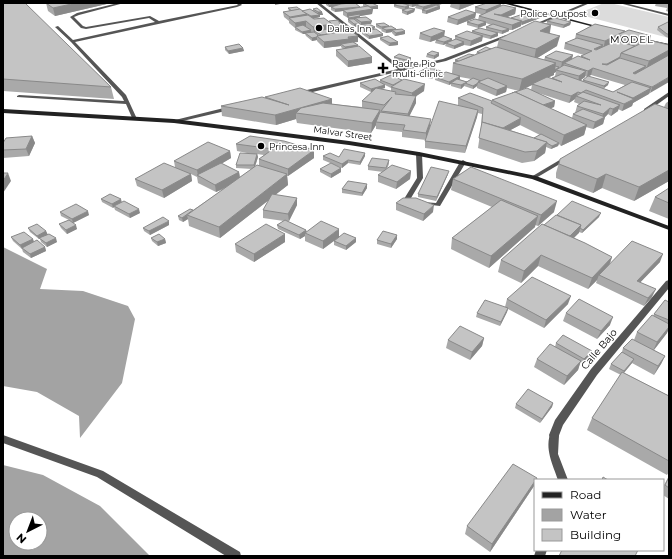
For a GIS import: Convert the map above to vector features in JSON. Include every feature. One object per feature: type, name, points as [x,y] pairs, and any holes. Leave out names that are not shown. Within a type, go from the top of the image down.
[{"type":"main road","points":[[504,3],[608,30]]},
{"type":"main road","points":[[639,37],[669,45]]},
{"type":"main road","name":"Malvar Street","points":[[3,111],[174,121],[349,143],[419,154],[534,177],[669,228]]},
{"type":"street","points":[[318,3],[403,71]]},
{"type":"street","points":[[527,28],[588,3]]},
{"type":"street","points":[[291,95],[403,71],[463,54],[514,34]]},
{"type":"street","points":[[640,113],[669,94]]},
{"type":"street","points":[[174,121],[237,107]]},
{"type":"street","points":[[647,109],[654,112]]},
{"type":"street","points":[[534,177],[574,153]]},
{"type":"street","name":"Calle Bajo","points":[[554,435],[559,423],[594,372],[669,283]]},
{"type":"lane","points":[[122,3],[78,14],[72,17],[82,27],[86,28],[150,17],[159,23]]},
{"type":"lane","points":[[72,40],[240,5],[238,3]]},
{"type":"lane","points":[[621,3],[669,15]]},
{"type":"lane","points":[[57,27],[72,40],[124,96],[135,118]]},
{"type":"lane","points":[[18,96],[127,103]]},
{"type":"lane","points":[[419,154],[420,178],[407,199],[438,206],[463,162]]},
{"type":"lane","points":[[554,435],[552,449],[553,455],[563,479]]},
{"type":"lane","points":[[3,439],[100,474],[236,556]]},
{"type":"shaded area","points":[[604,3],[610,3],[669,17],[669,38],[577,14]]},
{"type":"water","points":[[3,247],[47,269],[40,289],[83,291],[128,306],[135,319],[122,383],[80,438],[79,416],[37,392],[3,386]]},
{"type":"water","points":[[3,465],[43,475],[100,506],[150,556],[3,556]]},
{"type":"building","points":[[3,3],[25,3],[111,87],[3,79]]},
{"type":"building","points":[[46,3],[76,3],[53,8]]},
{"type":"building","points":[[327,3],[342,3],[329,5]]},
{"type":"building","points":[[355,3],[360,7],[335,9],[331,7],[341,4]]},
{"type":"building","points":[[363,3],[372,3],[378,6],[370,7]]},
{"type":"building","points":[[398,3],[409,5],[405,7],[394,5]]},
{"type":"building","points":[[421,3],[437,3],[423,7],[416,5]]},
{"type":"building","points":[[487,3],[501,4],[486,10],[475,7]]},
{"type":"building","points":[[436,5],[440,6],[426,11],[422,10]]},
{"type":"building","points":[[503,5],[516,8],[501,15],[494,14],[522,21],[512,25],[479,16]]},
{"type":"building","points":[[368,6],[373,9],[347,13],[343,10]]},
{"type":"building","points":[[297,7],[300,9],[292,11],[288,8]]},
{"type":"building","points":[[317,8],[322,12],[318,12],[313,9]]},
{"type":"building","points":[[409,8],[415,9],[407,12],[402,10]]},
{"type":"building","points":[[300,9],[307,14],[290,17],[283,12]]},
{"type":"building","points":[[310,9],[320,15],[311,16],[302,11]]},
{"type":"building","points":[[466,10],[476,13],[458,20],[448,17]]},
{"type":"building","points":[[529,12],[541,15],[522,22],[511,18]]},
{"type":"building","points":[[360,14],[360,16],[349,18],[348,16]]},
{"type":"building","points":[[308,15],[314,19],[324,18],[332,24],[313,27],[306,21],[295,23],[289,18]]},
{"type":"building","points":[[366,17],[372,21],[361,22],[355,18]]},
{"type":"building","points":[[555,18],[571,22],[564,25],[547,21]]},
{"type":"building","points":[[348,19],[354,19],[360,24],[354,24]]},
{"type":"building","points":[[475,19],[486,22],[478,25],[467,22]]},
{"type":"building","points":[[338,20],[341,26],[332,26],[329,21]]},
{"type":"building","points":[[535,21],[551,25],[540,31],[560,36],[536,49],[499,39]]},
{"type":"building","points":[[668,22],[669,34],[667,34],[658,27]]},
{"type":"building","points":[[384,23],[389,26],[381,27],[376,24]]},
{"type":"building","points":[[493,24],[509,29],[502,31],[486,27]]},
{"type":"building","points":[[595,24],[625,31],[605,41],[576,34]]},
{"type":"building","points":[[303,25],[311,30],[302,32],[295,27]]},
{"type":"building","points":[[371,25],[375,27],[361,29],[358,27]]},
{"type":"building","points":[[391,26],[396,29],[386,30],[382,28]]},
{"type":"building","points":[[434,28],[445,31],[431,37],[420,33]]},
{"type":"building","points":[[480,28],[498,33],[491,36],[472,31]]},
{"type":"building","points":[[329,29],[334,33],[321,35],[315,31]]},
{"type":"building","points":[[376,29],[383,34],[369,36],[362,31]]},
{"type":"building","points":[[402,29],[405,31],[396,33],[392,30]]},
{"type":"building","points":[[350,30],[358,36],[348,37],[349,39],[324,42],[317,36]]},
{"type":"building","points":[[629,30],[651,36],[640,41],[617,35]]},
{"type":"building","points":[[467,31],[483,36],[471,41],[455,36]]},
{"type":"building","points":[[314,32],[318,35],[317,37],[312,38],[305,33]]},
{"type":"building","points":[[388,36],[398,42],[390,43],[380,38]]},
{"type":"building","points":[[444,36],[452,39],[444,42],[436,40]]},
{"type":"building","points":[[577,38],[603,45],[594,49],[596,50],[616,41],[635,46],[621,53],[620,57],[607,64],[602,64],[607,65],[620,58],[646,66],[633,73],[635,74],[669,55],[669,77],[652,87],[593,68],[588,71],[564,63],[578,56],[590,60],[581,56],[592,51],[565,43]]},
{"type":"building","points":[[456,39],[464,42],[454,46],[446,43]]},
{"type":"building","points":[[648,40],[669,45],[669,50],[649,61],[621,53]]},
{"type":"building","points":[[353,42],[358,45],[345,47],[341,44]]},
{"type":"building","points":[[239,44],[243,48],[228,51],[225,47]]},
{"type":"building","points":[[359,46],[372,57],[348,61],[336,50]]},
{"type":"building","points":[[486,47],[491,49],[481,53],[477,52]]},
{"type":"building","points":[[496,47],[556,63],[522,79],[453,63]]},
{"type":"building","points":[[432,51],[439,53],[434,56],[427,54]]},
{"type":"building","points":[[556,51],[573,55],[562,62],[545,57]]},
{"type":"building","points":[[399,54],[411,58],[406,60],[394,57]]},
{"type":"building","points":[[469,54],[474,55],[459,61],[455,60]]},
{"type":"building","points":[[564,65],[586,71],[579,76],[556,70]]},
{"type":"building","points":[[428,67],[441,71],[432,76],[419,72]]},
{"type":"building","points":[[446,72],[460,76],[449,82],[435,77]]},
{"type":"building","points":[[562,74],[613,92],[632,82],[651,88],[633,98],[617,92],[634,99],[624,104],[586,90],[571,96],[532,84],[547,77],[562,82],[552,78]]},
{"type":"building","points":[[391,75],[402,80],[393,85],[380,80]]},
{"type":"building","points":[[588,76],[609,82],[604,86],[583,80]]},
{"type":"building","points":[[473,78],[481,81],[473,86],[465,83]]},
{"type":"building","points":[[488,78],[507,86],[497,90],[478,82]]},
{"type":"building","points":[[375,79],[385,85],[371,89],[360,83]]},
{"type":"building","points":[[404,79],[425,84],[412,93],[391,87]]},
{"type":"building","points":[[457,79],[467,82],[461,85],[451,83]]},
{"type":"building","points":[[300,88],[332,99],[275,115],[221,106],[262,97],[289,105],[265,97]]},
{"type":"building","points":[[376,88],[396,92],[395,94],[416,96],[408,114],[381,111],[392,97],[384,105],[362,101]]},
{"type":"building","points":[[527,88],[555,101],[543,105],[515,92]]},
{"type":"building","points":[[515,92],[587,125],[564,135],[492,100]]},
{"type":"building","points":[[583,92],[620,105],[613,109],[610,108],[603,114],[577,106],[584,101],[601,105],[576,96]]},
{"type":"building","points":[[470,93],[492,101],[491,103],[521,118],[503,128],[482,122],[483,108],[458,98]]},
{"type":"building","points":[[439,101],[478,110],[466,146],[425,141]]},
{"type":"building","points":[[323,103],[380,110],[372,123],[296,113],[301,108]]},
{"type":"building","points":[[655,104],[669,109],[669,170],[639,187],[606,174],[597,179],[559,164],[560,159]]},
{"type":"building","points":[[583,109],[605,117],[595,122],[573,114]]},
{"type":"building","points":[[380,112],[431,119],[426,133],[403,130],[405,125],[376,122]]},
{"type":"building","points":[[482,122],[547,142],[537,151],[525,152],[479,138]]},
{"type":"building","points":[[541,134],[559,143],[552,146],[547,142],[534,138]]},
{"type":"building","points":[[32,136],[26,149],[3,150],[3,143],[6,138]]},
{"type":"building","points":[[250,136],[284,141],[314,150],[288,169],[259,159],[273,149],[236,144]]},
{"type":"building","points":[[208,142],[230,151],[197,170],[174,161]]},
{"type":"building","points":[[344,149],[365,153],[360,162],[348,160],[342,164],[323,156],[330,153],[339,157]]},
{"type":"building","points":[[240,153],[257,154],[254,165],[236,165]]},
{"type":"building","points":[[372,158],[389,160],[386,168],[368,166]]},
{"type":"building","points":[[164,163],[191,174],[162,190],[135,179]]},
{"type":"building","points":[[221,163],[239,172],[215,185],[197,175]]},
{"type":"building","points":[[331,163],[341,168],[331,174],[320,169]]},
{"type":"building","points":[[257,165],[287,174],[219,227],[187,215]]},
{"type":"building","points":[[392,165],[411,171],[397,182],[378,175]]},
{"type":"building","points":[[431,167],[449,171],[437,197],[418,194]]},
{"type":"building","points":[[471,167],[557,201],[541,215],[453,179]]},
{"type":"building","points":[[3,173],[8,173],[3,181]]},
{"type":"building","points":[[348,181],[367,184],[362,193],[342,189]]},
{"type":"building","points":[[669,188],[669,203],[655,197]]},
{"type":"building","points":[[110,194],[121,199],[112,204],[101,199]]},
{"type":"building","points":[[272,194],[297,198],[288,214],[263,210]]},
{"type":"building","points":[[403,198],[416,198],[434,205],[424,214],[396,203]]},
{"type":"building","points":[[501,200],[538,216],[491,256],[452,238]]},
{"type":"building","points":[[124,201],[139,209],[129,214],[114,206]]},
{"type":"building","points":[[572,201],[601,213],[583,230],[580,228],[581,225],[557,215]]},
{"type":"building","points":[[76,204],[88,211],[72,219],[60,212]]},
{"type":"building","points":[[190,209],[193,210],[182,218],[178,216]]},
{"type":"building","points":[[556,215],[581,225],[570,236],[544,225]]},
{"type":"building","points":[[163,217],[169,221],[149,231],[143,228]]},
{"type":"building","points":[[69,220],[76,225],[66,230],[59,224]]},
{"type":"building","points":[[285,220],[306,230],[299,235],[277,225]]},
{"type":"building","points":[[321,221],[339,229],[323,241],[305,233]]},
{"type":"building","points":[[37,224],[46,231],[37,236],[28,228]]},
{"type":"building","points":[[266,224],[285,234],[254,254],[235,244]]},
{"type":"building","points":[[542,224],[612,257],[592,278],[541,255],[524,271],[501,260]]},
{"type":"building","points":[[383,231],[397,235],[391,244],[377,240]]},
{"type":"building","points":[[24,232],[33,239],[20,245],[11,237]]},
{"type":"building","points":[[344,233],[356,238],[346,246],[334,241]]},
{"type":"building","points":[[49,234],[56,238],[46,243],[39,238]]},
{"type":"building","points":[[159,234],[165,239],[157,242],[151,238]]},
{"type":"building","points":[[37,240],[45,247],[30,254],[22,248]]},
{"type":"building","points":[[632,241],[663,254],[637,281],[656,289],[648,298],[599,275]]},
{"type":"building","points":[[532,277],[571,296],[546,320],[507,299]]},
{"type":"building","points":[[579,299],[613,317],[601,331],[566,313]]},
{"type":"building","points":[[485,300],[508,308],[501,322],[477,313]]},
{"type":"building","points":[[665,300],[669,302],[669,320],[654,314]]},
{"type":"building","points":[[652,315],[669,324],[669,327],[657,342],[637,332]]},
{"type":"building","points":[[460,326],[484,338],[472,352],[448,340]]},
{"type":"building","points":[[563,335],[592,351],[584,359],[556,343]]},
{"type":"building","points":[[632,339],[665,356],[658,366],[623,348]]},
{"type":"building","points":[[550,344],[581,361],[567,376],[537,359]]},
{"type":"building","points":[[622,352],[634,359],[624,371],[611,364]]},
{"type":"building","points":[[622,372],[669,396],[669,461],[592,418]]},
{"type":"building","points":[[528,389],[553,403],[542,419],[516,404]]},
{"type":"building","points":[[513,464],[537,478],[534,479],[534,482],[492,544],[467,526]]},
{"type":"building","points":[[669,477],[669,488],[665,485]]},
{"type":"building","points":[[562,551],[638,551],[635,556],[559,556]]},
{"type":"place","name":"Police Outpost","points":[[595,13]]},
{"type":"place","name":"Dallas Inn","points":[[319,28]]},
{"type":"place","name":"Padre Pio multi-clinic","points":[[383,68]]},
{"type":"place","name":"Princesa Inn","points":[[261,146]]},
{"type":"district","name":"MODEL","points":[[632,39]]}]
